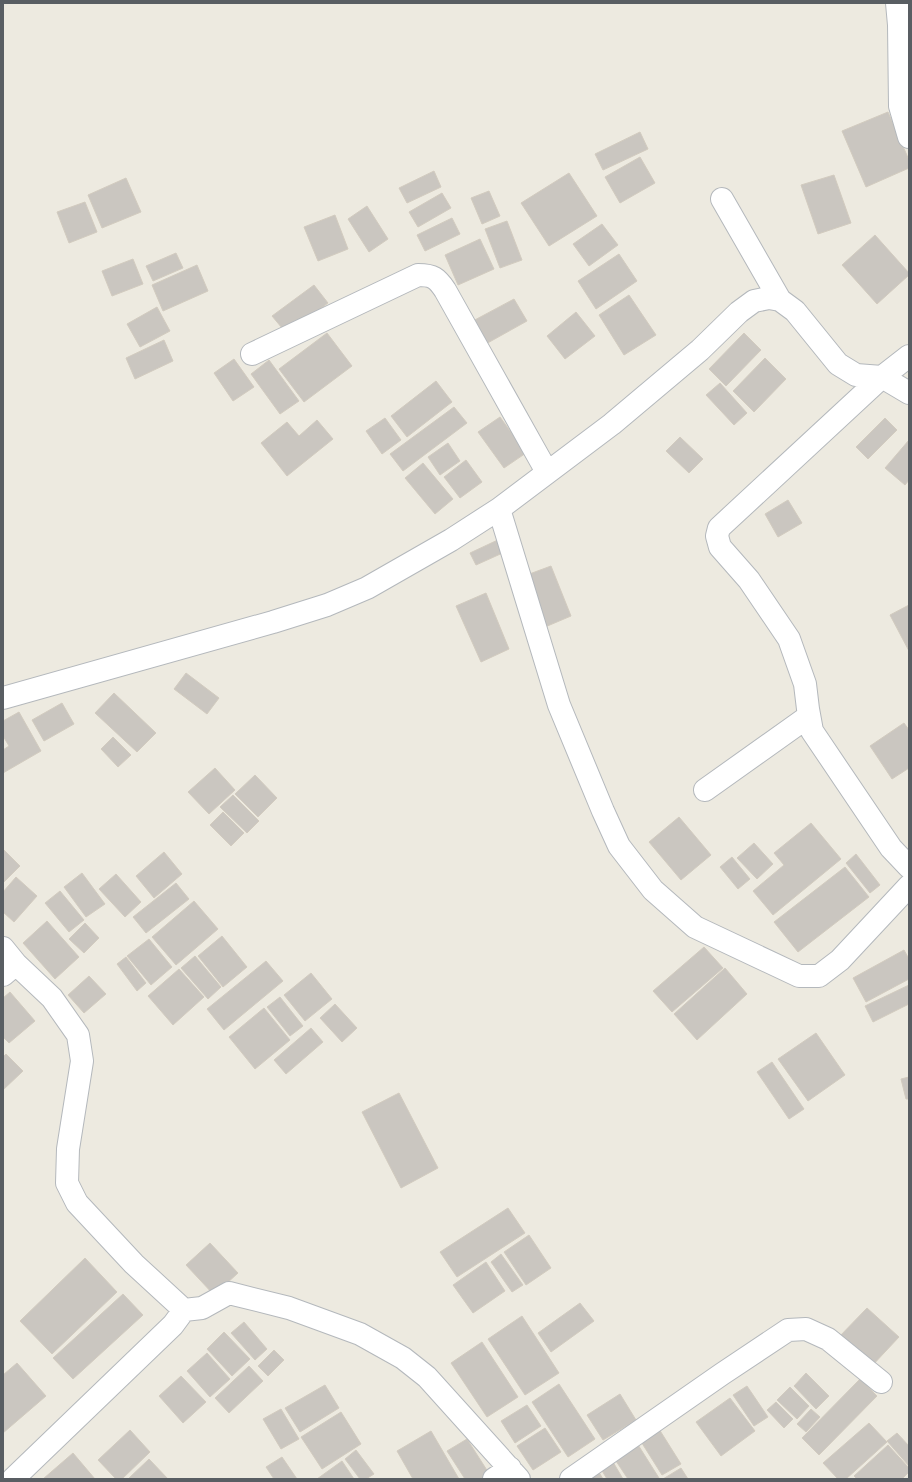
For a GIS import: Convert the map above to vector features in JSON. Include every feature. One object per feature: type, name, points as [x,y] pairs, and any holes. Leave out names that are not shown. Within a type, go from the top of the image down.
[{"type":"street","points":[[897,3],[899,25],[900,106],[909,136]]},
{"type":"street","points":[[722,199],[780,300],[795,311],[838,364],[856,375],[882,377],[909,393]]},
{"type":"street","points":[[252,354],[418,275],[429,275],[438,281],[445,290],[547,472]]},
{"type":"street","points":[[3,698],[327,606],[367,588],[451,540],[499,509],[612,424],[700,350],[739,312],[754,301],[769,298],[780,300]]},
{"type":"street","points":[[909,356],[882,377],[719,528],[717,536],[720,547],[749,580],[789,639],[805,684],[812,732],[891,848],[909,867]]},
{"type":"street","points":[[499,509],[559,705],[619,846],[653,890],[695,927],[799,976],[819,976],[840,960],[909,886]]},
{"type":"street","points":[[704,790],[809,716]]},
{"type":"street","points":[[7,962],[52,998],[78,1035],[82,1061],[68,1149],[66,1183],[77,1203],[134,1264],[184,1310]]},
{"type":"street","points":[[13,1479],[173,1325],[184,1310],[202,1308],[229,1293],[289,1308],[360,1334],[403,1358],[427,1377],[507,1475]]},
{"type":"street","points":[[571,1479],[788,1330],[806,1329],[828,1339],[881,1382]]},
{"type":"building","points":[[888,112],[909,160],[909,168],[866,187],[842,131]]},
{"type":"building","points":[[640,132],[648,149],[603,170],[595,154]]},
{"type":"building","points":[[640,157],[655,183],[620,203],[605,177]]},
{"type":"building","points":[[434,171],[441,187],[407,203],[399,188]]},
{"type":"building","points":[[569,173],[597,216],[549,246],[521,203]]},
{"type":"building","points":[[834,175],[851,223],[818,234],[801,185]]},
{"type":"building","points":[[126,178],[141,212],[102,228],[88,195]]},
{"type":"building","points":[[489,191],[500,216],[482,224],[471,198]]},
{"type":"building","points":[[442,193],[451,208],[418,227],[409,212]]},
{"type":"building","points":[[85,202],[97,232],[69,243],[57,212]]},
{"type":"building","points":[[367,206],[388,239],[369,252],[348,219]]},
{"type":"building","points":[[335,215],[348,249],[318,261],[304,227]]},
{"type":"building","points":[[452,218],[460,234],[425,251],[417,235]]},
{"type":"building","points":[[507,221],[522,260],[500,268],[485,229]]},
{"type":"building","points":[[602,224],[618,245],[589,266],[573,244]]},
{"type":"building","points":[[875,235],[909,273],[909,275],[877,304],[842,265]]},
{"type":"building","points":[[480,239],[494,269],[458,285],[445,255]]},
{"type":"building","points":[[176,253],[183,268],[153,281],[146,266]]},
{"type":"building","points":[[619,254],[637,281],[596,309],[578,281]]},
{"type":"building","points":[[133,259],[143,284],[112,296],[102,271]]},
{"type":"building","points":[[197,265],[208,291],[163,311],[152,285]]},
{"type":"building","points":[[314,285],[328,303],[287,334],[272,316]]},
{"type":"building","points":[[629,295],[656,335],[624,355],[599,315]]},
{"type":"building","points":[[514,299],[527,321],[484,345],[471,322]]},
{"type":"building","points":[[157,307],[170,331],[140,347],[127,324]]},
{"type":"building","points":[[576,312],[595,336],[565,359],[547,336]]},
{"type":"building","points":[[327,333],[352,366],[304,402],[279,369]]},
{"type":"building","points":[[744,333],[761,350],[726,386],[709,369]]},
{"type":"building","points":[[164,340],[173,361],[135,379],[126,358]]},
{"type":"building","points":[[765,358],[786,379],[754,412],[733,391]]},
{"type":"building","points":[[234,359],[254,387],[233,401],[214,373]]},
{"type":"building","points":[[269,360],[299,401],[280,414],[251,374]]},
{"type":"building","points":[[436,381],[452,402],[407,437],[391,416]]},
{"type":"building","points":[[720,383],[747,413],[734,425],[706,395]]},
{"type":"building","points":[[454,407],[467,423],[403,471],[390,454]]},
{"type":"building","points":[[500,417],[526,453],[504,468],[478,432]]},
{"type":"building","points":[[385,418],[401,440],[382,454],[366,431]]},
{"type":"building","points":[[885,418],[897,430],[868,459],[856,447]]},
{"type":"building","points":[[317,420],[333,439],[287,476],[261,443],[287,422],[299,436]]},
{"type":"building","points":[[680,437],[703,459],[689,473],[666,451]]},
{"type":"building","points":[[909,440],[909,480],[905,485],[885,468]]},
{"type":"building","points":[[448,443],[460,461],[440,475],[428,457]]},
{"type":"building","points":[[466,460],[482,482],[460,498],[444,477]]},
{"type":"building","points":[[423,463],[453,499],[435,514],[405,478]]},
{"type":"building","points":[[788,500],[802,523],[778,537],[765,514]]},
{"type":"building","points":[[502,538],[507,551],[476,565],[470,553]]},
{"type":"building","points":[[551,566],[571,616],[545,627],[524,576]]},
{"type":"building","points":[[486,593],[509,649],[481,662],[456,606]]},
{"type":"building","points":[[909,605],[909,651],[890,615]]},
{"type":"building","points":[[186,673],[219,698],[207,714],[174,689]]},
{"type":"building","points":[[114,693],[156,733],[137,752],[95,713]]},
{"type":"building","points":[[62,703],[74,724],[44,741],[32,720]]},
{"type":"building","points":[[19,712],[41,751],[3,773],[3,750],[9,746],[3,736],[3,721]]},
{"type":"building","points":[[904,723],[909,730],[909,768],[892,779],[870,746]]},
{"type":"building","points":[[113,737],[131,755],[118,767],[101,749]]},
{"type":"building","points":[[215,768],[235,790],[209,814],[188,792]]},
{"type":"building","points":[[255,775],[277,798],[258,817],[235,794]]},
{"type":"building","points":[[233,795],[259,821],[247,833],[220,807]]},
{"type":"building","points":[[223,812],[244,833],[231,846],[210,825]]},
{"type":"building","points":[[679,817],[711,855],[681,880],[649,842]]},
{"type":"building","points":[[811,823],[841,859],[773,915],[753,891],[784,865],[774,853]]},
{"type":"building","points":[[754,843],[773,864],[757,879],[737,858]]},
{"type":"building","points":[[3,849],[20,866],[3,883]]},
{"type":"building","points":[[164,852],[182,874],[154,898],[136,876]]},
{"type":"building","points":[[856,854],[880,885],[870,893],[846,863]]},
{"type":"building","points":[[732,857],[750,879],[738,889],[720,867]]},
{"type":"building","points":[[845,867],[869,897],[798,952],[774,922]]},
{"type":"building","points":[[82,873],[105,904],[86,917],[64,887]]},
{"type":"building","points":[[116,874],[141,902],[125,917],[99,889]]},
{"type":"building","points":[[16,877],[37,896],[14,922],[3,912],[3,892]]},
{"type":"building","points":[[176,883],[189,899],[146,933],[133,917]]},
{"type":"building","points":[[60,891],[84,920],[69,932],[45,903]]},
{"type":"building","points":[[194,901],[218,929],[176,965],[152,937]]},
{"type":"building","points":[[47,921],[79,957],[55,979],[23,943]]},
{"type":"building","points":[[85,923],[99,938],[84,953],[69,939]]},
{"type":"building","points":[[222,936],[247,967],[223,987],[198,956]]},
{"type":"building","points":[[149,939],[172,967],[151,985],[127,956]]},
{"type":"building","points":[[704,947],[723,968],[672,1012],[653,991]]},
{"type":"building","points":[[904,950],[909,959],[909,979],[866,1002],[853,978]]},
{"type":"building","points":[[195,956],[221,987],[208,999],[181,968]]},
{"type":"building","points":[[126,957],[146,983],[137,991],[117,964]]},
{"type":"building","points":[[266,961],[283,981],[224,1030],[207,1009]]},
{"type":"building","points":[[725,968],[747,994],[697,1040],[674,1014]]},
{"type":"building","points":[[179,969],[204,997],[173,1025],[148,996]]},
{"type":"building","points":[[311,973],[332,999],[305,1021],[284,995]]},
{"type":"building","points":[[89,976],[106,994],[84,1013],[68,995]]},
{"type":"building","points":[[909,985],[909,1004],[873,1022],[865,1006]]},
{"type":"building","points":[[10,992],[35,1021],[9,1043],[3,1037],[3,998]]},
{"type":"building","points":[[280,997],[303,1026],[290,1036],[267,1007]]},
{"type":"building","points":[[335,1004],[357,1028],[342,1042],[320,1018]]},
{"type":"building","points":[[264,1008],[290,1040],[255,1069],[229,1037]]},
{"type":"building","points":[[311,1028],[323,1042],[286,1074],[274,1060]]},
{"type":"building","points":[[816,1033],[845,1075],[808,1101],[778,1059]]},
{"type":"building","points":[[6,1054],[23,1071],[3,1090],[3,1057]]},
{"type":"building","points":[[772,1062],[804,1109],[789,1119],[757,1072]]},
{"type":"building","points":[[909,1077],[909,1099],[906,1099],[901,1079]]},
{"type":"building","points":[[399,1093],[438,1168],[401,1188],[362,1112]]},
{"type":"building","points":[[508,1208],[525,1233],[457,1277],[440,1252]]},
{"type":"building","points":[[529,1235],[551,1268],[526,1285],[504,1252]]},
{"type":"building","points":[[210,1243],[238,1273],[214,1295],[186,1265]]},
{"type":"building","points":[[501,1254],[523,1285],[512,1292],[491,1262]]},
{"type":"building","points":[[85,1258],[117,1292],[52,1354],[20,1321]]},
{"type":"building","points":[[486,1262],[505,1291],[473,1313],[453,1285]]},
{"type":"building","points":[[123,1294],[143,1315],[73,1379],[53,1358]]},
{"type":"building","points":[[580,1303],[594,1321],[551,1352],[538,1333]]},
{"type":"building","points":[[867,1308],[899,1337],[870,1368],[838,1338]]},
{"type":"building","points":[[522,1316],[559,1373],[525,1395],[488,1339]]},
{"type":"building","points":[[244,1322],[267,1349],[255,1360],[231,1333]]},
{"type":"building","points":[[224,1332],[250,1359],[232,1376],[207,1349]]},
{"type":"building","points":[[482,1342],[518,1397],[487,1417],[451,1363]]},
{"type":"building","points":[[274,1350],[284,1360],[268,1376],[258,1366]]},
{"type":"building","points":[[207,1353],[230,1379],[210,1397],[187,1371]]},
{"type":"building","points":[[17,1363],[46,1396],[3,1433],[3,1375]]},
{"type":"building","points":[[249,1366],[263,1381],[229,1413],[215,1398]]},
{"type":"building","points":[[806,1373],[829,1396],[816,1409],[794,1386]]},
{"type":"building","points":[[181,1376],[206,1402],[183,1423],[159,1396]]},
{"type":"building","points":[[860,1379],[877,1396],[819,1455],[802,1438]]},
{"type":"building","points":[[559,1384],[595,1439],[568,1457],[532,1402]]},
{"type":"building","points":[[325,1385],[339,1408],[300,1432],[285,1408]]},
{"type":"building","points":[[747,1386],[768,1417],[754,1426],[733,1395]]},
{"type":"building","points":[[790,1387],[809,1406],[797,1419],[777,1400]]},
{"type":"building","points":[[620,1394],[636,1420],[603,1440],[587,1415]]},
{"type":"building","points":[[730,1398],[755,1431],[721,1456],[696,1422]]},
{"type":"building","points":[[776,1402],[793,1419],[784,1428],[767,1410]]},
{"type":"building","points":[[527,1405],[541,1426],[515,1443],[501,1421]]},
{"type":"building","points":[[281,1409],[299,1439],[281,1449],[263,1419]]},
{"type":"building","points":[[811,1409],[820,1417],[806,1432],[797,1424]]},
{"type":"building","points":[[341,1412],[361,1444],[322,1469],[301,1437]]},
{"type":"building","points":[[869,1423],[887,1442],[846,1479],[838,1479],[823,1463]]},
{"type":"building","points":[[545,1428],[561,1452],[533,1470],[517,1446]]},
{"type":"building","points":[[659,1429],[681,1464],[662,1475],[640,1440]]},
{"type":"building","points":[[130,1430],[150,1452],[122,1479],[116,1479],[98,1460]]},
{"type":"building","points":[[431,1431],[459,1479],[413,1479],[397,1451]]},
{"type":"building","points":[[897,1433],[909,1446],[909,1466],[887,1441]]},
{"type":"building","points":[[467,1439],[490,1475],[484,1479],[465,1479],[447,1451]]},
{"type":"building","points":[[635,1440],[659,1478],[628,1479],[612,1455]]},
{"type":"building","points":[[888,1445],[909,1468],[909,1472],[902,1479],[857,1479],[854,1476]]},
{"type":"building","points":[[356,1450],[374,1474],[366,1479],[360,1479],[345,1459]]},
{"type":"building","points":[[73,1453],[95,1479],[43,1479]]},
{"type":"building","points":[[282,1457],[297,1479],[274,1479],[266,1467]]},
{"type":"building","points":[[149,1459],[168,1479],[128,1479]]},
{"type":"building","points":[[342,1461],[354,1479],[317,1479]]},
{"type":"building","points":[[613,1462],[623,1479],[607,1479],[601,1469]]},
{"type":"building","points":[[681,1468],[688,1479],[663,1479]]},
{"type":"building","points":[[597,1469],[603,1479],[579,1479]]}]
